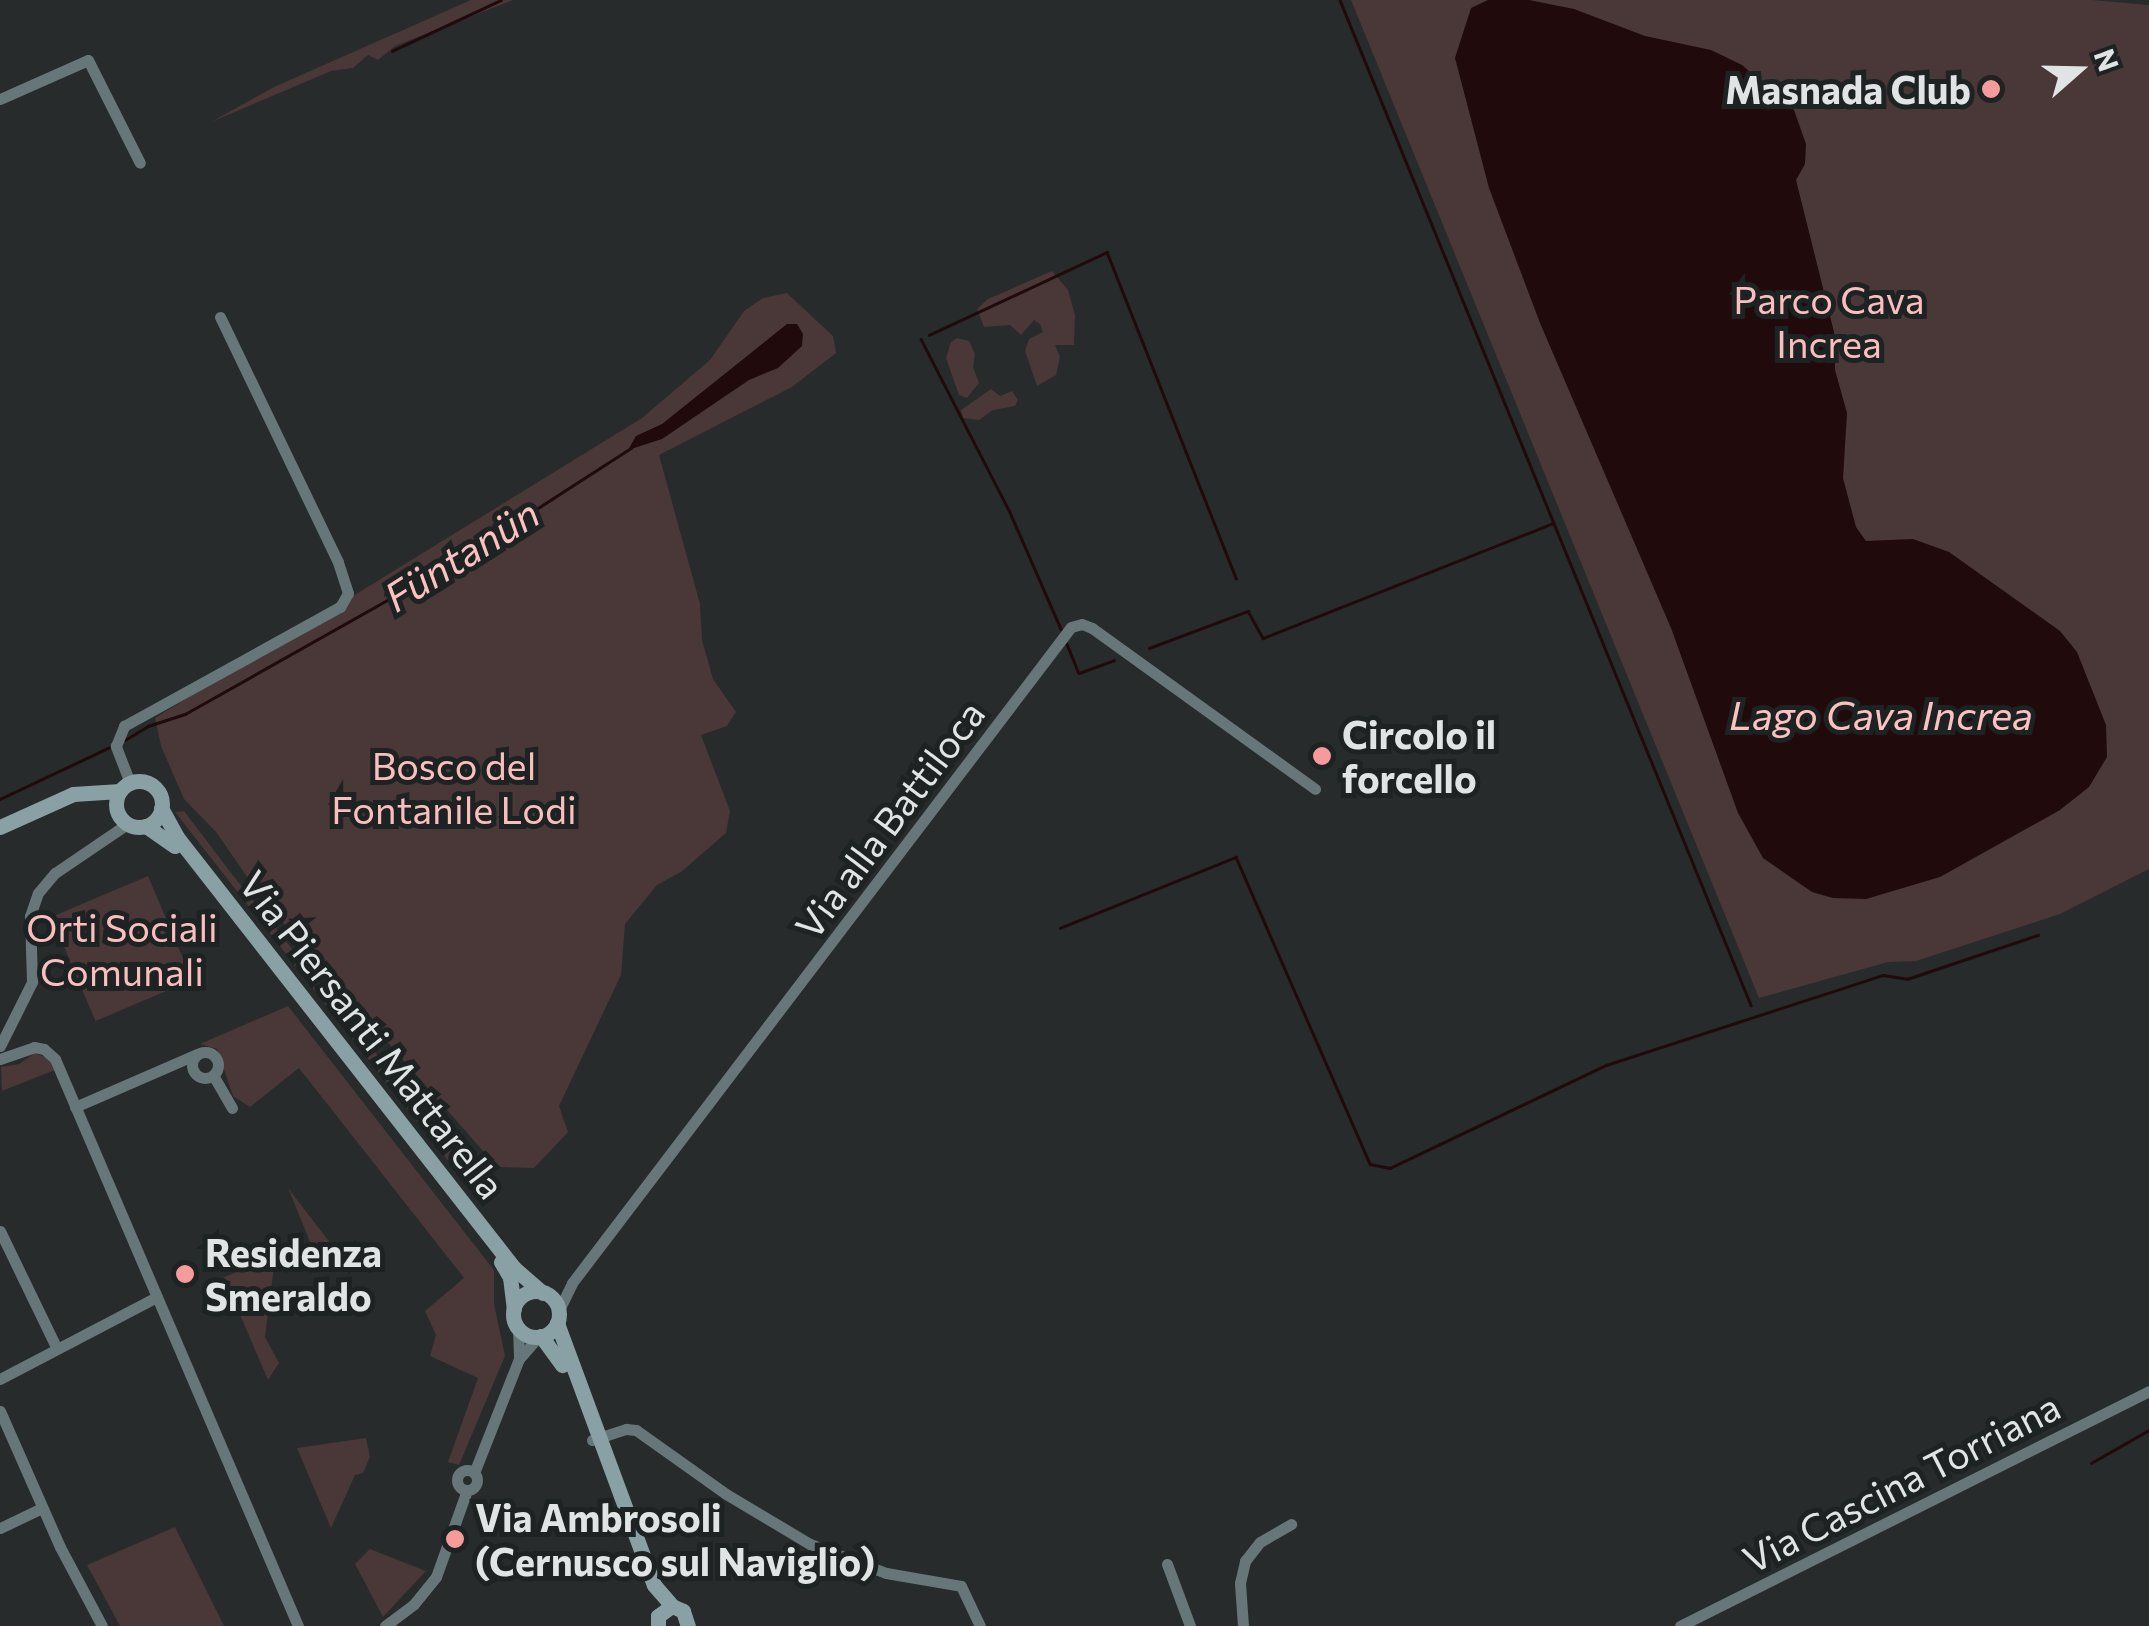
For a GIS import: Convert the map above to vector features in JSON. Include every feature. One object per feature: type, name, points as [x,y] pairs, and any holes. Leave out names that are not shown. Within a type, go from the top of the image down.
[{"type":"street","points":[[0,99],[88,60],[140,163]]},
{"type":"street","points":[[127,824],[116,746],[124,726],[340,607],[348,594],[338,562],[220,317]]},
{"type":"street","name":"Via alla Battiloca","points":[[558,1318],[572,1284],[1075,625],[1092,628],[1316,788]]},
{"type":"street","points":[[0,834],[76,801],[122,794],[150,784],[159,794],[161,808],[146,826],[127,824],[53,875],[34,900],[30,916],[32,982],[0,1046]]},
{"type":"street","points":[[0,826],[73,794],[122,794]]},
{"type":"street","name":"Via Piersanti Mattarella","points":[[161,808],[176,837],[514,1268],[544,1293]]},
{"type":"street","name":"Via Piersanti Mattarella","points":[[146,826],[171,842],[504,1266],[514,1309]]},
{"type":"street","points":[[0,1059],[34,1047],[49,1051],[298,1626]]},
{"type":"street","points":[[75,1107],[204,1052],[215,1057],[218,1064],[213,1075]]},
{"type":"street","points":[[192,1068],[197,1054]]},
{"type":"street","points":[[178,1064],[192,1068],[201,1077],[213,1075]]},
{"type":"street","points":[[213,1075],[232,1108]]},
{"type":"street","points":[[0,1231],[56,1347]]},
{"type":"street","points":[[519,1359],[514,1309],[524,1294],[544,1293],[572,1284]]},
{"type":"street","points":[[544,1293],[558,1318],[594,1440]]},
{"type":"street","points":[[0,1379],[156,1297]]},
{"type":"street","points":[[386,1626],[417,1601],[433,1581],[463,1492],[476,1484],[472,1469],[519,1359],[558,1318]]},
{"type":"street","points":[[518,1328],[539,1337],[564,1368],[662,1616],[684,1610],[688,1626]]},
{"type":"street","name":"Via Cascina Torriana","points":[[1680,1626],[2149,1391]]},
{"type":"street","points":[[0,1411],[42,1508],[102,1626]]},
{"type":"street","points":[[594,1440],[626,1428],[636,1430],[799,1538],[886,1573],[956,1584],[965,1590],[980,1626]]},
{"type":"street","points":[[0,1528],[42,1508]]},
{"type":"street","points":[[1244,1626],[1240,1583],[1245,1561],[1260,1542],[1290,1524]]},
{"type":"street","points":[[1167,1564],[1190,1626]]},
{"type":"green space","points":[[471,0],[513,0],[395,46],[378,60],[368,55],[353,68],[331,71],[211,122],[274,87]]},
{"type":"green space","name":"Parco Cava Increa","points":[[1351,0],[2092,0],[2149,5],[2149,869],[2060,914],[1916,961],[1888,962],[1759,998]]},
{"type":"green space","points":[[1052,271],[1068,290],[1075,315],[1074,345],[1055,345],[1060,357],[1056,375],[1037,386],[1025,351],[1029,339],[1043,332],[1040,324],[1034,320],[1021,335],[1010,325],[984,327],[977,309],[988,299]]},
{"type":"green space","name":"Bosco del Fontanile Lodi","points":[[787,293],[833,336],[836,353],[792,387],[659,455],[700,604],[702,640],[713,679],[736,712],[727,726],[701,735],[730,811],[726,833],[681,872],[657,885],[625,924],[621,975],[559,1106],[568,1132],[534,1168],[497,1167],[264,901],[216,832],[184,799],[161,746],[155,718],[642,418],[710,360],[744,311],[763,298]]},
{"type":"green space","points":[[957,338],[969,341],[975,354],[973,367],[979,383],[967,398],[959,395],[946,358],[951,342]]},
{"type":"green space","points":[[991,389],[1000,396],[1012,391],[1018,400],[1015,406],[993,410],[979,420],[963,418],[961,410]]},
{"type":"green space","points":[[184,811],[462,1160],[453,1167],[175,812]]},
{"type":"green space","name":"Orti Sociali Comunali","points":[[148,876],[192,980],[95,1021],[51,917]]},
{"type":"green space","points":[[288,1006],[494,1270],[494,1304],[505,1356],[459,1465],[448,1462],[478,1378],[430,1356],[436,1335],[425,1311],[464,1278],[299,1068],[250,1107],[233,1096],[217,1049],[200,1044]]},
{"type":"green space","points":[[35,1053],[50,1059],[55,1070],[2,1091],[1,1067],[19,1064]]},
{"type":"green space","points":[[288,1188],[338,1253],[274,1266],[265,1337],[279,1363],[268,1380],[224,1277],[311,1244]]},
{"type":"green space","points":[[366,1438],[370,1457],[363,1473],[355,1475],[331,1528],[297,1448]]},
{"type":"green space","points":[[175,1527],[224,1626],[120,1626],[87,1565]]},
{"type":"green space","points":[[370,1549],[426,1571],[383,1617],[355,1564]]},
{"type":"water","name":"Lago Cava Increa","points":[[1488,0],[1529,0],[1574,9],[1645,36],[1711,50],[1742,65],[1794,110],[1806,144],[1805,164],[1796,180],[1834,332],[1835,370],[1847,413],[1843,478],[1856,527],[1866,541],[1913,539],[1949,552],[2060,631],[2077,652],[2106,725],[2107,757],[2089,787],[2060,810],[1940,877],[1866,899],[1833,898],[1812,892],[1763,858],[1738,813],[1671,628],[1540,323],[1489,188],[1455,58],[1471,8]]},
{"type":"water","points":[[787,324],[797,324],[803,334],[802,346],[778,368],[749,380],[662,439],[628,450],[636,436],[662,424]]},
{"type":"waterway","points":[[392,51],[501,0]]},
{"type":"waterway","points":[[1340,0],[1751,1005]]},
{"type":"waterway","points":[[929,335],[1107,252],[1236,578]]},
{"type":"waterway","points":[[921,339],[1009,510],[1061,629]]},
{"type":"waterway","name":"Füntanün","points":[[125,740],[148,726],[185,714],[448,566],[631,448]]},
{"type":"waterway","points":[[1149,648],[1248,611],[1263,638],[1553,523]]},
{"type":"waterway","points":[[1067,644],[1079,673],[1114,660]]},
{"type":"waterway","points":[[0,799],[110,747]]},
{"type":"waterway","points":[[1060,928],[1236,857],[1370,1164],[1390,1168],[1606,1065],[1883,975],[1907,979],[2038,935]]},
{"type":"waterway","points":[[2091,1463],[2149,1430]]},
{"type":"place","name":"Masnada Club","points":[[1991,89]]},
{"type":"place","name":"Circolo il forcello","points":[[1322,756]]},
{"type":"place","name":"Residenza Smeraldo","points":[[185,1274]]},
{"type":"place","name":"Via Ambrosoli (Cernusco sul Naviglio)","points":[[455,1539]]}]
